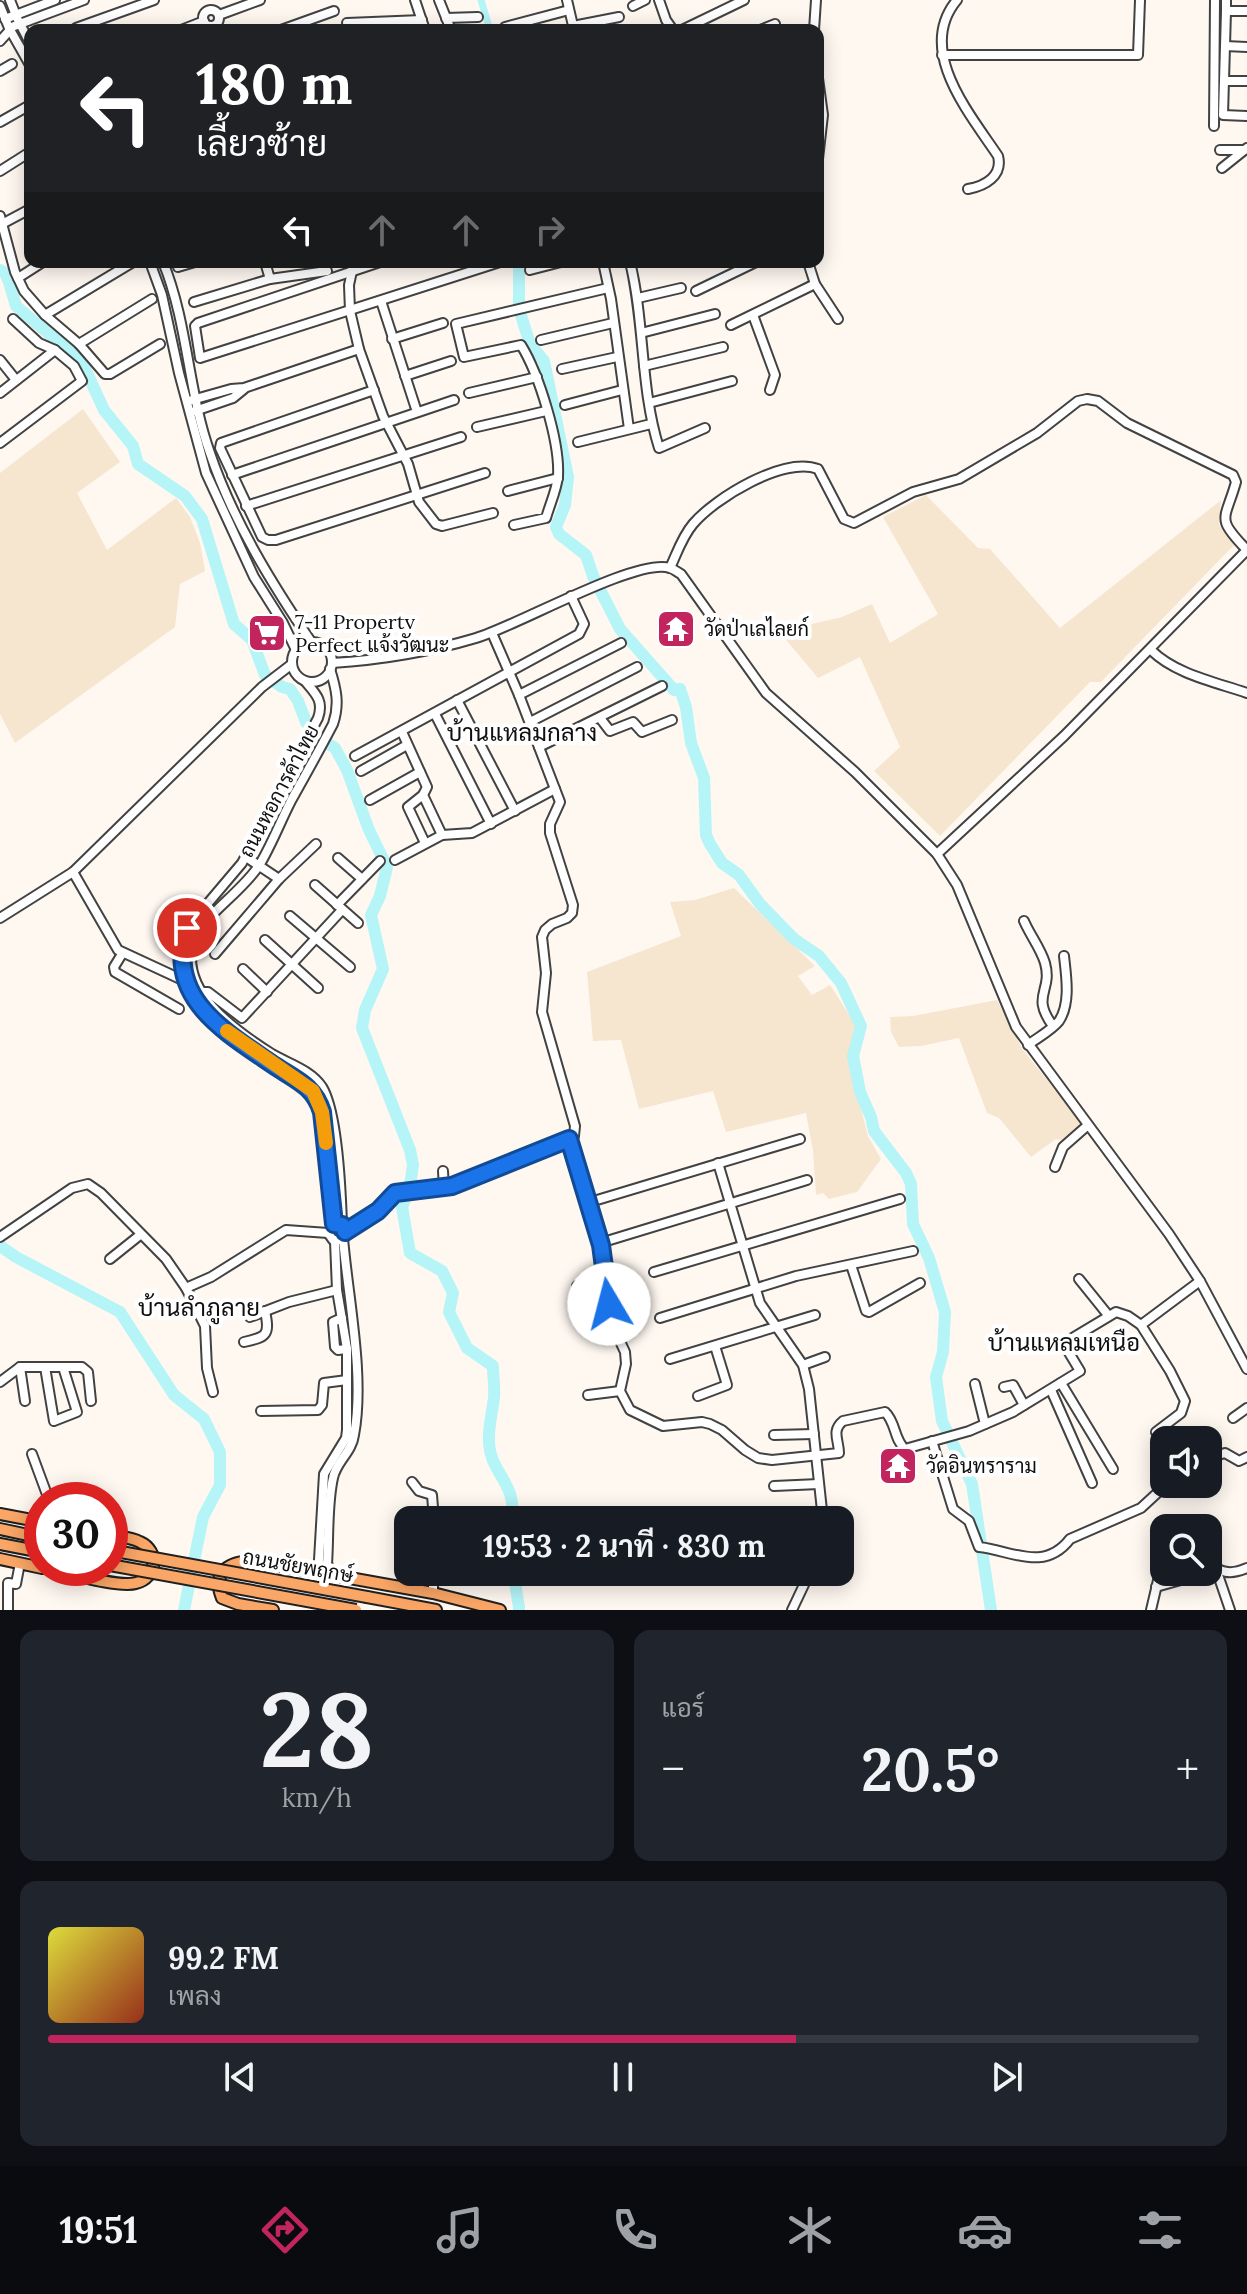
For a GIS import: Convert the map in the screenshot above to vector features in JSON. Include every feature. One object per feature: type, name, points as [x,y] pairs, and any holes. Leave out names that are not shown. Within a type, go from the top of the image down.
[{"type":"main road","points":[[0,1514],[24,1519]]},
{"type":"main road","points":[[0,1529],[24,1534]]},
{"type":"main road","points":[[128,1538],[147,1546],[154,1558],[149,1577],[128,1584]]},
{"type":"main road","points":[[0,1544],[24,1549]]},
{"type":"main road","name":"ถนนชัยพฤกษ์","points":[[128,1553],[436,1610]]},
{"type":"main road","points":[[0,1559],[24,1564]]},
{"type":"main road","points":[[273,1610],[222,1598],[218,1582],[223,1572],[235,1563],[248,1561],[433,1593],[500,1610]]},
{"type":"main road","name":"ถนนชัยพฤกษ์","points":[[128,1568],[356,1610]]},
{"type":"street","points":[[10,0],[24,32]]},
{"type":"street","points":[[44,9],[55,0]]},
{"type":"street","points":[[5,19],[17,19],[84,0]]},
{"type":"street","points":[[87,24],[154,0]]},
{"type":"street","points":[[204,0],[208,11]]},
{"type":"street","points":[[219,15],[260,0]]},
{"type":"street","points":[[415,0],[423,24]]},
{"type":"street","points":[[439,0],[448,24]]},
{"type":"street","points":[[567,0],[572,24]]},
{"type":"street","points":[[633,6],[645,0]]},
{"type":"street","points":[[694,24],[744,0]]},
{"type":"street","points":[[814,24],[816,0]]},
{"type":"street","points":[[957,0],[951,7],[943,31],[942,55],[949,77],[1000,164],[986,183],[968,189]]},
{"type":"street","points":[[942,55],[1138,55],[1140,0]]},
{"type":"street","points":[[1214,126],[1215,0]]},
{"type":"street","points":[[1226,0],[1223,115],[1247,116]]},
{"type":"street","points":[[662,1],[669,24]]},
{"type":"street","points":[[0,6],[24,54]]},
{"type":"street","points":[[516,24],[569,10]]},
{"type":"street","points":[[204,21],[204,14],[208,11],[216,11],[219,15]]},
{"type":"street","points":[[298,24],[334,11]]},
{"type":"street","points":[[1226,11],[1247,11]]},
{"type":"street","points":[[217,24],[219,15]]},
{"type":"street","points":[[446,18],[478,17]]},
{"type":"street","points":[[590,24],[619,17]]},
{"type":"street","points":[[0,41],[17,19]]},
{"type":"street","points":[[347,23],[422,20]]},
{"type":"street","points":[[204,21],[208,24]]},
{"type":"street","points":[[197,24],[204,21]]},
{"type":"street","points":[[1225,46],[1247,47]]},
{"type":"street","points":[[0,71],[12,64]]},
{"type":"street","points":[[1224,81],[1247,81]]},
{"type":"street","points":[[0,122],[24,108]]},
{"type":"street","points":[[1220,150],[1246,149]]},
{"type":"street","points":[[1222,168],[1246,149]]},
{"type":"street","points":[[0,171],[24,156]]},
{"type":"street","points":[[24,211],[1,221],[24,291],[45,315],[79,344],[107,375],[160,344]]},
{"type":"street","points":[[18,278],[34,268]]},
{"type":"street","points":[[45,315],[114,268]]},
{"type":"street","points":[[152,268],[162,295],[188,413],[206,473],[247,561],[296,650],[292,664],[296,674],[305,681],[318,681],[331,666],[425,651],[492,633],[588,589],[651,568],[670,568],[681,574],[766,693],[855,772],[937,854],[957,885],[1016,1027],[1169,1234],[1200,1281],[1247,1369]]},
{"type":"street","points":[[165,268],[209,453],[276,590],[312,643]]},
{"type":"street","points":[[267,268],[270,279]]},
{"type":"street","points":[[350,268],[198,323],[195,326],[200,358],[482,268]]},
{"type":"street","points":[[353,268],[350,311],[359,349],[387,423],[404,456],[415,494],[436,524],[442,526],[493,513]]},
{"type":"street","points":[[530,270],[538,268]]},
{"type":"street","points":[[604,268],[629,429]]},
{"type":"street","points":[[631,268],[638,298],[651,424],[659,448],[705,428]]},
{"type":"street","points":[[696,291],[744,268]]},
{"type":"street","points":[[810,268],[815,284],[838,319]]},
{"type":"street","points":[[194,302],[270,279],[327,271]]},
{"type":"street","points":[[731,325],[815,284]]},
{"type":"street","points":[[514,525],[546,518],[558,478],[557,453],[534,365],[521,345],[464,357],[456,324],[608,288]]},
{"type":"street","points":[[638,298],[681,288]]},
{"type":"street","points":[[79,344],[152,299]]},
{"type":"street","points":[[381,301],[417,412]]},
{"type":"street","points":[[641,333],[715,314]]},
{"type":"street","points":[[753,315],[775,375],[770,390]]},
{"type":"street","points":[[0,443],[82,381],[74,366],[55,350],[39,343],[13,319]]},
{"type":"street","points":[[392,339],[443,323]]},
{"type":"street","points":[[541,340],[613,323]]},
{"type":"street","points":[[644,366],[723,347]]},
{"type":"street","points":[[186,402],[244,388],[359,349]]},
{"type":"street","points":[[0,393],[55,350]]},
{"type":"street","points":[[562,369],[617,357]]},
{"type":"street","points":[[0,360],[16,380]]},
{"type":"street","points":[[405,376],[451,361]]},
{"type":"street","points":[[469,393],[537,377]]},
{"type":"street","points":[[649,403],[732,381]]},
{"type":"street","points":[[188,413],[233,398],[244,388]]},
{"type":"street","points":[[374,390],[225,439],[220,448],[262,537],[276,540],[485,473]]},
{"type":"street","points":[[565,405],[622,390]]},
{"type":"street","points":[[670,568],[692,525],[705,512],[747,485],[779,470],[807,465],[818,469],[844,519],[854,523],[913,492],[959,479],[1037,433],[1078,401],[1087,399],[1098,401],[1127,423],[1233,475],[1236,482],[1224,519],[1228,529],[1247,550],[1064,736],[937,854]]},
{"type":"street","points":[[232,475],[454,400]]},
{"type":"street","points":[[477,427],[546,411]]},
{"type":"street","points":[[578,442],[651,424]]},
{"type":"street","points":[[246,506],[461,437]]},
{"type":"street","points":[[508,491],[558,478]]},
{"type":"street","points":[[247,561],[258,556]]},
{"type":"street","points":[[355,756],[582,631],[584,624],[571,596]]},
{"type":"street","points":[[186,1288],[211,1277],[286,1230],[340,1232],[378,1211],[395,1193],[444,1188],[574,1136],[575,1126],[542,1012],[546,973],[542,937],[552,924],[572,913],[573,905],[550,833],[550,824],[560,805],[530,722],[492,633]]},
{"type":"street","points":[[296,650],[312,643],[324,646],[331,666]]},
{"type":"street","points":[[519,695],[621,643]]},
{"type":"street","points":[[1151,650],[1180,670],[1247,693]]},
{"type":"street","points":[[0,918],[73,872],[262,687],[292,664]]},
{"type":"street","name":"ถนนหอการค้าไทย","points":[[189,982],[196,934],[259,866],[333,724],[337,713],[337,692],[331,666]]},
{"type":"street","points":[[530,722],[637,667]]},
{"type":"street","name":"ถนนหอการค้าไทย","points":[[189,982],[181,961],[187,928],[197,913],[234,876],[246,857],[318,718],[321,707],[319,698],[305,681]]},
{"type":"street","points":[[539,747],[662,686]]},
{"type":"street","points":[[457,700],[515,811]]},
{"type":"street","points":[[435,714],[491,824]]},
{"type":"street","points":[[600,718],[610,731],[633,722],[642,732],[672,720]]},
{"type":"street","points":[[402,732],[427,787],[423,795],[408,807],[425,843]]},
{"type":"street","points":[[361,771],[407,745]]},
{"type":"street","points":[[370,800],[420,772]]},
{"type":"street","points":[[395,860],[442,835],[472,833],[555,789]]},
{"type":"street","points":[[423,795],[442,835]]},
{"type":"street","points":[[272,807],[285,813]]},
{"type":"street","points":[[215,954],[279,879],[316,844]]},
{"type":"street","points":[[246,857],[279,879]]},
{"type":"street","points":[[338,858],[362,879]]},
{"type":"street","points":[[235,1025],[318,937],[362,879],[380,861]]},
{"type":"street","points":[[73,872],[122,954],[189,982],[235,1025],[272,1053],[314,1078],[331,1109],[340,1232],[337,1290],[347,1349],[346,1438],[324,1474],[327,1564],[335,1575]]},
{"type":"street","points":[[315,885],[358,923]]},
{"type":"street","points":[[290,916],[350,967]]},
{"type":"street","points":[[1024,921],[1045,966],[1046,980],[1041,1001],[1044,1013],[1053,1026]]},
{"type":"street","points":[[265,940],[318,988]]},
{"type":"street","points":[[122,954],[114,967],[115,972],[179,1009]]},
{"type":"street","points":[[1028,1045],[1059,1021],[1066,997],[1064,956]]},
{"type":"street","points":[[243,969],[267,992]]},
{"type":"street","points":[[189,982],[196,1003],[225,1030],[313,1091],[322,1112],[355,1341],[356,1419],[354,1437],[333,1478],[318,1565],[310,1571]]},
{"type":"street","points":[[201,992],[208,992],[242,1018]]},
{"type":"street","points":[[1055,1167],[1062,1149],[1088,1125]]},
{"type":"street","points":[[569,1139],[601,1245],[611,1322],[627,1358],[620,1391],[630,1410],[663,1426],[710,1424],[758,1458],[772,1460],[839,1453],[835,1432],[843,1421],[885,1412],[894,1423],[902,1448],[912,1448],[985,1424],[1051,1390],[1080,1371],[1068,1351],[1068,1343],[1108,1315],[1121,1313],[1141,1325],[1185,1401],[1181,1413],[1164,1426]]},
{"type":"street","points":[[597,1200],[800,1139]]},
{"type":"street","points":[[718,1163],[755,1288],[769,1319],[803,1365],[821,1506]]},
{"type":"street","points":[[443,1171],[444,1188]]},
{"type":"street","points":[[610,1240],[807,1180]]},
{"type":"street","points":[[0,1237],[72,1188],[88,1184],[101,1193],[166,1259],[186,1288],[205,1326],[207,1368],[213,1392]]},
{"type":"street","points":[[654,1272],[900,1199]]},
{"type":"street","points":[[110,1259],[140,1235]]},
{"type":"street","points":[[660,1318],[796,1276],[913,1251]]},
{"type":"street","points":[[851,1265],[866,1311],[869,1312],[920,1283]]},
{"type":"street","points":[[1079,1279],[1108,1315]]},
{"type":"street","points":[[1141,1325],[1200,1281]]},
{"type":"street","points":[[577,1286],[584,1291],[607,1292]]},
{"type":"street","points":[[250,1317],[289,1302],[337,1290]]},
{"type":"street","points":[[244,1342],[265,1335],[265,1311]]},
{"type":"street","points":[[670,1359],[815,1315]]},
{"type":"street","points":[[698,1396],[727,1385],[715,1346]]},
{"type":"street","points":[[803,1365],[825,1357]]},
{"type":"street","points":[[20,1367],[25,1401]]},
{"type":"street","points":[[0,1382],[20,1367],[85,1368],[91,1401]]},
{"type":"street","points":[[45,1367],[54,1421],[77,1412],[63,1367]]},
{"type":"street","points":[[261,1411],[318,1410],[322,1405],[324,1383],[347,1380]]},
{"type":"street","points":[[1061,1383],[1113,1469]]},
{"type":"street","points":[[975,1384],[985,1424]]},
{"type":"street","points":[[1004,1387],[1013,1385],[1024,1405]]},
{"type":"street","points":[[1051,1390],[1092,1483]]},
{"type":"street","points":[[588,1395],[620,1391]]},
{"type":"street","points":[[1233,1418],[1247,1408]]},
{"type":"street","points":[[774,1435],[814,1434]]},
{"type":"street","points":[[932,1441],[953,1509],[969,1521],[983,1548],[1027,1559],[1052,1553],[1064,1547],[1070,1539],[1141,1508],[1152,1498]]},
{"type":"street","points":[[32,1454],[42,1482]]},
{"type":"street","points":[[1222,1454],[1239,1461],[1247,1457]]},
{"type":"street","points":[[412,1482],[419,1491],[432,1495],[433,1506]]},
{"type":"street","points":[[774,1486],[819,1484]]},
{"type":"street","points":[[8,1610],[8,1583],[16,1584],[20,1563]]},
{"type":"street","points":[[1222,1570],[1230,1573],[1247,1568]]},
{"type":"street","points":[[433,1586],[433,1593]]},
{"type":"street","points":[[792,1610],[804,1586]]},
{"type":"street","points":[[1151,1610],[1156,1587],[1160,1586]]},
{"type":"street","points":[[1222,1586],[1230,1610]]},
{"type":"shaded area","points":[[83,409],[120,462],[77,493],[107,550],[176,498],[190,517],[200,543],[205,571],[180,584],[175,627],[15,743],[0,714],[0,473]]},
{"type":"shaded area","points":[[926,495],[978,548],[990,549],[1060,628],[1221,500],[1219,525],[1235,544],[1101,682],[1090,682],[940,836],[874,771],[900,747],[860,657],[818,678],[777,629],[785,622],[799,627],[842,617],[872,604],[890,643],[938,614],[883,517]]},
{"type":"shaded area","points":[[734,888],[815,966],[798,976],[812,995],[830,985],[856,1025],[848,1059],[868,1136],[881,1159],[857,1192],[829,1199],[823,1193],[816,1195],[806,1113],[726,1132],[713,1091],[639,1109],[621,1040],[593,1041],[587,972],[681,936],[670,902],[695,900]]},
{"type":"shaded area","points":[[997,1000],[1023,1050],[1085,1127],[1069,1142],[1056,1139],[1031,1157],[999,1118],[987,1113],[959,1038],[899,1047],[891,1032],[890,1017],[913,1016]]},
{"type":"waterway","points":[[481,0],[488,24]]},
{"type":"waterway","points":[[519,268],[519,309],[530,344],[544,361],[568,477],[565,505],[556,527],[559,534],[586,555],[593,576],[620,629],[674,690],[680,689],[691,743],[704,778],[706,835],[710,844],[722,863],[739,875],[760,904],[794,939],[819,956],[841,983],[861,1026],[853,1056],[860,1092],[874,1131],[911,1184],[913,1224],[929,1258],[945,1312],[943,1352],[936,1377],[942,1421],[972,1484],[991,1610]]},
{"type":"waterway","points":[[0,270],[5,273],[16,306],[82,362],[104,410],[133,446],[138,464],[185,496],[202,519],[234,624],[252,640],[265,675],[290,689],[306,722],[316,736],[335,748],[347,770],[369,830],[387,867],[380,896],[371,915],[383,969],[365,1010],[362,1028],[410,1150],[413,1165],[410,1186],[402,1207],[410,1253],[442,1271],[453,1293],[449,1312],[467,1348],[493,1366],[494,1394],[489,1443],[494,1463],[508,1488],[512,1506]]},
{"type":"waterway","points":[[0,1246],[120,1312],[174,1395],[204,1419],[220,1452],[220,1485],[203,1517],[184,1610]]},
{"type":"waterway","points":[[516,1586],[519,1608]]},
{"type":"slow traffic","points":[[227,1031],[313,1091],[322,1112],[326,1143]]},
{"type":"place","name":"วัดป่าเลไลยก์","points":[[676,629]]},
{"type":"place","name":"7-11 Property Perfect แจ้งวัฒนะ","points":[[267,633]]},
{"type":"place","name":"วัดอินทราราม","points":[[898,1466]]},
{"type":"district","name":"บ้านแหลมกลาง","points":[[522,733]]},
{"type":"district","name":"บ้านลำภูลาย","points":[[199,1308]]},
{"type":"district","name":"บ้านแหลมเหนือ","points":[[1064,1343]]},
{"type":"route","points":[[187,928],[181,961],[184,982],[196,1003],[225,1030],[304,1083],[318,1100],[322,1112],[334,1224],[342,1225],[345,1232],[378,1211],[395,1193],[452,1186],[569,1139],[601,1245],[609,1304]]}]
